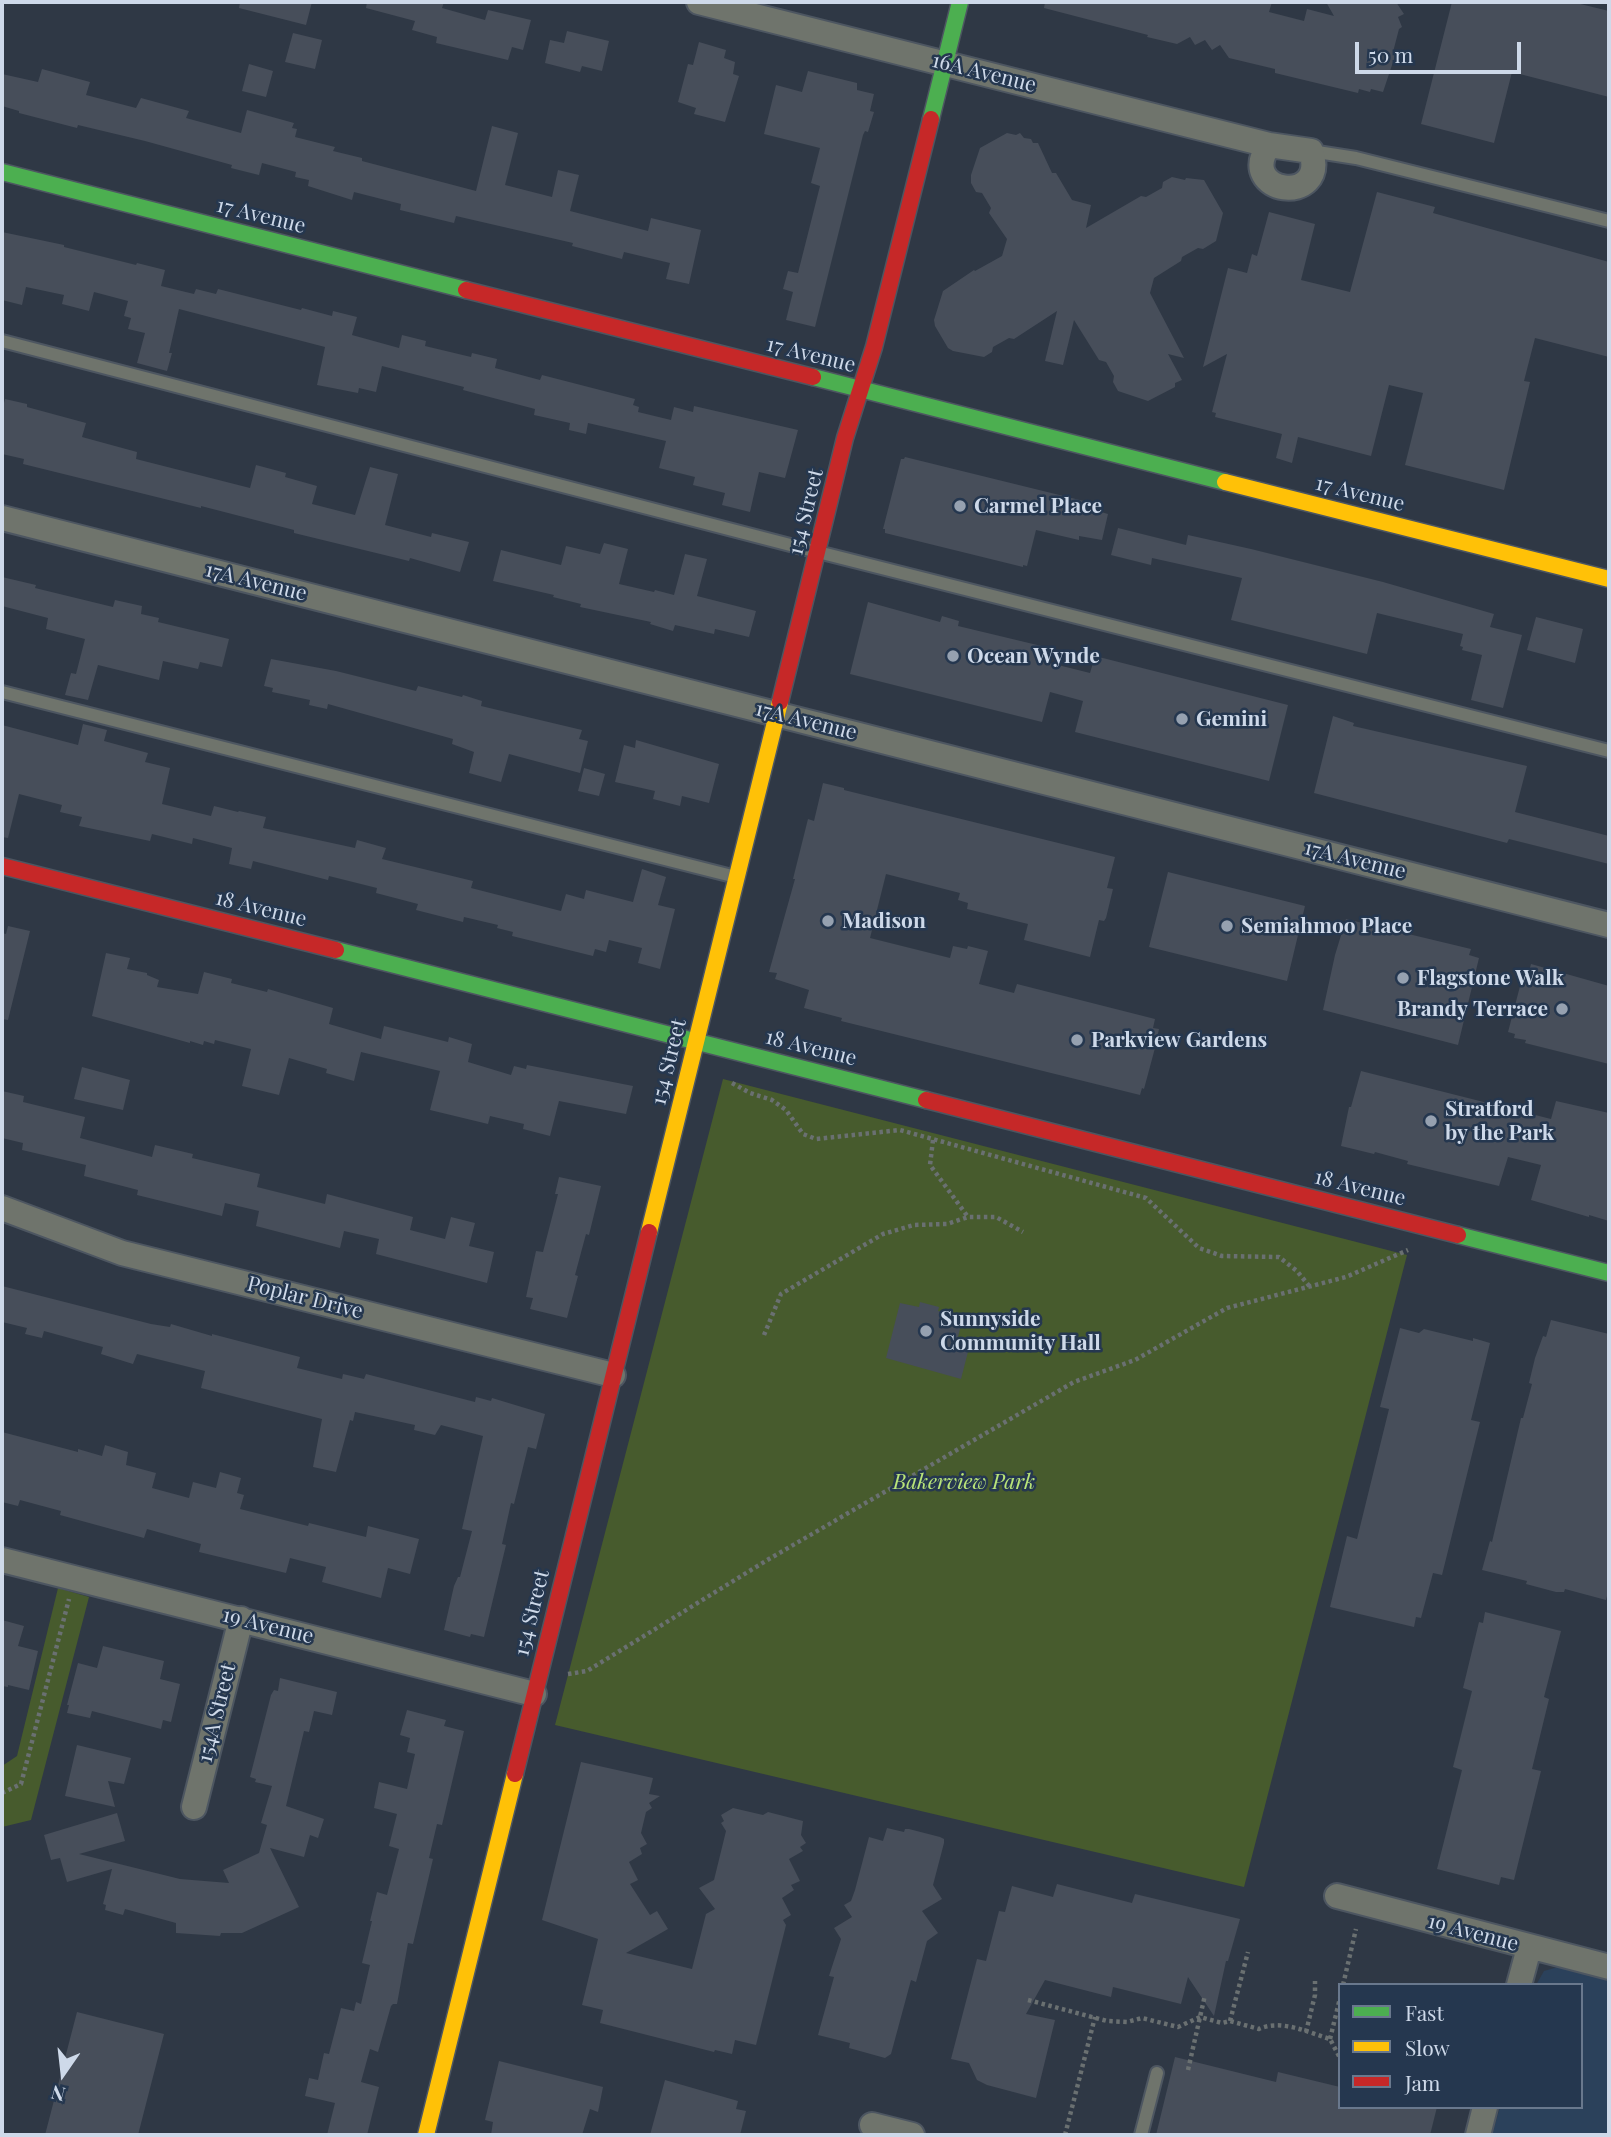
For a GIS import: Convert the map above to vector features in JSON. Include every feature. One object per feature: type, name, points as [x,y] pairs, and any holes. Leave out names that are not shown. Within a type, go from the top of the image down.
[{"type":"street","name":"16A Avenue","points":[[699,2],[1269,145],[1311,151]]},
{"type":"street","name":"154 Street","points":[[426,2135],[845,438],[874,347],[960,2]]},
{"type":"street","points":[[1269,145],[1263,154],[1263,172],[1267,180],[1282,188],[1291,189],[1306,182],[1313,167],[1311,151]]},
{"type":"street","name":"17 Avenue","points":[[2,172],[1609,579]]},
{"type":"street","name":"17A Avenue","points":[[2,518],[1609,925]]},
{"type":"street","name":"18 Avenue","points":[[2,866],[1609,1272]]},
{"type":"street","name":"Poplar Drive","points":[[2,1208],[122,1253],[613,1375]]},
{"type":"street","name":"19 Avenue","points":[[2,1560],[534,1694]]},
{"type":"street","name":"154A Street","points":[[194,1807],[241,1619]]},
{"type":"street","name":"19 Avenue","points":[[1337,1896],[1609,1968]]},
{"type":"street","points":[[1520,1983],[1530,1948]]},
{"type":"street","points":[[1478,2135],[1484,2109]]},
{"type":"street","points":[[872,2125],[912,2135]]},
{"type":"lane","points":[[1311,151],[1356,158],[1609,221]]},
{"type":"lane","points":[[2,341],[817,552],[1609,751]]},
{"type":"lane","points":[[2,692],[736,877]]},
{"type":"lane","points":[[1141,2135],[1157,2073]]},
{"type":"path","points":[[732,1083],[750,1093],[772,1100],[786,1110],[803,1134],[816,1139],[900,1130],[1146,1198],[1199,1248],[1222,1256],[1279,1257],[1297,1271],[1310,1287]]},
{"type":"path","points":[[933,1140],[930,1165],[968,1217]]},
{"type":"path","points":[[764,1335],[781,1294],[883,1234],[914,1225],[947,1224],[968,1217],[996,1217],[1023,1232]]},
{"type":"path","points":[[557,1672],[568,1674],[587,1671],[769,1559],[1074,1382],[1135,1360],[1227,1308],[1346,1277],[1412,1248]]},
{"type":"path","points":[[2,1793],[21,1784],[70,1594]]},
{"type":"path","points":[[1343,1983],[1356,1928]]},
{"type":"path","points":[[1230,2021],[1248,1952]]},
{"type":"path","points":[[1245,1963],[1253,1965]]},
{"type":"path","points":[[1306,2032],[1315,1995],[1315,1981]]},
{"type":"path","points":[[1188,2070],[1205,1995]]},
{"type":"path","points":[[1028,2000],[1108,2021],[1127,2022],[1142,2018],[1178,2026],[1200,2017],[1259,2029],[1279,2024],[1330,2039]]},
{"type":"path","points":[[1338,2006],[1330,2039],[1338,2055]]},
{"type":"path","points":[[1065,2135],[1095,2017]]},
{"type":"shaded area","points":[[1558,1967],[1609,1972],[1609,2135],[1492,2135],[1499,2109],[1583,2109],[1583,1983],[1537,1983],[1544,1971]]},
{"type":"green space","name":"Bakerview Park","points":[[723,1079],[1407,1255],[1244,1887],[555,1725]]},
{"type":"green space","points":[[58,1588],[89,1597],[31,1820],[2,1827],[2,1766],[17,1756]]},
{"type":"building","points":[[240,2],[312,2],[306,25],[239,8]]},
{"type":"building","points":[[367,2],[444,2],[442,8],[485,20],[488,10],[531,20],[523,50],[512,47],[508,60],[436,43],[437,37],[412,30],[415,21],[366,8]]},
{"type":"building","points":[[1045,2],[1272,2],[1269,12],[1304,21],[1307,9],[1334,16],[1326,2],[1396,2],[1404,14],[1398,17],[1402,27],[1399,29],[1393,52],[1396,53],[1383,92],[1359,89],[1358,93],[1275,73],[1275,69],[1229,58],[1220,45],[1212,50],[1205,40],[1195,45],[1190,37],[1177,44],[1147,37],[1148,35],[1044,8]]},
{"type":"building","points":[[1452,2],[1572,2],[1609,11],[1609,97],[1512,72],[1494,143],[1421,124]]},
{"type":"building","points":[[567,31],[609,41],[602,71],[582,66],[580,72],[545,63],[550,40],[564,43]]},
{"type":"building","points":[[293,33],[322,40],[315,69],[285,62]]},
{"type":"building","points":[[699,42],[726,50],[724,58],[735,62],[733,74],[739,76],[725,122],[694,114],[696,108],[678,102],[688,64],[693,65]]},
{"type":"building","points":[[249,64],[273,71],[266,97],[242,91]]},
{"type":"building","points":[[42,69],[90,82],[86,95],[136,108],[141,98],[189,111],[186,118],[241,133],[247,110],[294,123],[292,128],[297,129],[295,137],[335,147],[333,151],[362,158],[362,161],[476,191],[492,126],[518,133],[505,185],[552,197],[558,170],[579,175],[570,211],[648,231],[651,218],[701,230],[689,284],[666,279],[670,263],[624,252],[622,259],[572,246],[573,243],[456,216],[454,223],[400,210],[401,204],[354,192],[352,200],[308,186],[309,180],[295,177],[296,172],[262,163],[259,175],[145,141],[78,125],[77,128],[2,106],[2,74],[38,82]]},
{"type":"building","points":[[808,71],[857,83],[857,90],[874,94],[870,111],[874,112],[868,132],[865,131],[863,135],[815,327],[786,320],[793,292],[783,289],[788,271],[798,273],[820,186],[811,183],[820,148],[764,134],[776,85],[802,92]]},
{"type":"building","points":[[1007,133],[1020,133],[1033,143],[1038,143],[1052,173],[1056,173],[1072,200],[1091,205],[1086,228],[1141,196],[1146,197],[1162,188],[1163,182],[1172,177],[1204,180],[1223,213],[1216,241],[1182,257],[1181,261],[1154,278],[1150,293],[1184,358],[1168,354],[1182,380],[1175,383],[1175,387],[1148,401],[1118,391],[1106,362],[1099,360],[1074,320],[1063,365],[1045,361],[1057,311],[1014,339],[1009,338],[993,347],[992,352],[984,357],[948,348],[934,320],[943,291],[974,270],[1002,256],[1007,239],[989,213],[991,208],[982,193],[976,192],[971,183],[971,175],[980,148]]},
{"type":"building","points":[[1377,192],[1435,207],[1433,213],[1609,262],[1609,357],[1535,338],[1524,381],[1530,382],[1504,490],[1405,465],[1423,393],[1389,385],[1371,456],[1298,437],[1292,463],[1276,458],[1282,434],[1215,417],[1216,413],[1212,412],[1227,354],[1203,367],[1228,268],[1247,273],[1252,254],[1257,256],[1269,212],[1315,224],[1301,280],[1350,292]]},
{"type":"building","points":[[2,232],[165,270],[161,286],[194,294],[196,289],[216,294],[218,289],[301,310],[302,308],[332,316],[333,311],[357,317],[352,335],[399,348],[402,335],[426,341],[425,346],[471,357],[472,353],[497,359],[495,368],[540,380],[542,375],[635,399],[633,405],[639,407],[638,412],[671,420],[674,407],[693,412],[694,406],[798,430],[785,478],[759,472],[750,512],[722,505],[725,493],[693,485],[695,477],[659,468],[666,441],[588,423],[586,434],[569,430],[570,423],[534,415],[535,409],[382,366],[376,392],[359,388],[358,393],[317,385],[325,347],[179,309],[167,371],[137,363],[145,333],[128,329],[131,318],[124,316],[128,301],[94,292],[89,311],[62,304],[64,295],[26,287],[22,305],[2,300]]},
{"type":"building","points":[[5,399],[86,423],[82,437],[137,452],[136,459],[250,488],[256,465],[286,473],[285,477],[317,486],[312,504],[355,515],[370,467],[398,474],[385,525],[431,537],[432,533],[469,542],[460,572],[23,464],[24,459],[2,454],[2,411]]},
{"type":"building","name":"Carmel Place","points":[[905,457],[1096,504],[1094,510],[1108,514],[1102,540],[1079,536],[1079,540],[1036,530],[1027,566],[1023,567],[885,533],[883,529],[901,459]]},
{"type":"building","points":[[1118,528],[1186,545],[1188,535],[1251,549],[1383,582],[1494,614],[1490,627],[1522,635],[1503,708],[1471,700],[1482,655],[1462,650],[1463,647],[1460,646],[1463,634],[1377,613],[1367,654],[1231,620],[1242,578],[1152,558],[1151,565],[1111,555]]},
{"type":"building","points":[[604,543],[628,549],[619,584],[654,592],[655,590],[674,595],[685,554],[707,559],[697,596],[756,611],[749,637],[715,629],[714,634],[675,625],[673,631],[650,624],[651,622],[580,607],[581,604],[553,597],[554,595],[493,581],[501,550],[561,565],[566,546],[600,554]]},
{"type":"building","points":[[2,577],[113,607],[115,600],[142,606],[141,614],[159,618],[158,622],[229,639],[222,667],[200,662],[198,669],[163,661],[159,680],[98,665],[88,700],[65,695],[71,673],[76,674],[85,639],[46,629],[48,618],[2,606]]},
{"type":"building","points":[[868,602],[940,622],[942,616],[959,621],[958,626],[1054,649],[1050,663],[1090,673],[1095,656],[1288,705],[1269,781],[1075,732],[1083,701],[1050,692],[1042,722],[850,674]]},
{"type":"building","points":[[1536,617],[1583,629],[1575,663],[1527,650]]},
{"type":"building","points":[[271,659],[336,671],[416,691],[418,686],[462,697],[463,695],[482,701],[481,706],[582,730],[579,739],[588,741],[580,773],[509,754],[501,782],[469,773],[474,752],[452,744],[453,739],[328,704],[327,709],[309,705],[310,700],[272,692],[273,688],[264,686]]},
{"type":"building","name":"Gemini","points":[[1333,716],[1354,723],[1353,726],[1527,766],[1515,812],[1609,836],[1609,864],[1509,839],[1507,843],[1314,793]]},
{"type":"building","points":[[83,724],[107,730],[104,741],[148,753],[145,762],[170,768],[162,804],[211,816],[214,806],[266,817],[263,828],[355,848],[357,840],[386,848],[382,859],[473,881],[471,888],[561,911],[566,894],[584,899],[586,890],[633,902],[642,869],[666,877],[658,905],[675,909],[660,969],[638,963],[642,948],[609,940],[606,952],[595,949],[593,956],[512,936],[513,932],[497,928],[498,925],[464,917],[463,922],[416,910],[418,904],[376,893],[377,888],[329,876],[328,880],[253,861],[251,869],[229,864],[232,848],[193,838],[192,844],[152,834],[150,841],[79,826],[82,817],[60,812],[62,805],[19,794],[8,838],[2,837],[2,725],[78,745]]},
{"type":"building","points":[[636,740],[719,764],[709,803],[682,796],[680,806],[653,799],[655,791],[615,782],[624,745],[635,748]]},
{"type":"building","points":[[584,768],[605,774],[599,796],[578,791]]},
{"type":"building","points":[[823,783],[1115,857],[1107,888],[1113,889],[1106,918],[1104,921],[1099,920],[1090,957],[1024,940],[1028,924],[967,909],[968,903],[958,900],[960,893],[886,874],[870,938],[950,958],[953,946],[967,949],[968,946],[988,951],[979,984],[1014,993],[1017,984],[1155,1019],[1153,1028],[1159,1029],[1157,1038],[1161,1046],[1155,1048],[1140,1095],[841,1021],[842,1018],[804,1008],[809,990],[775,979],[777,973],[769,972],[795,879],[808,819],[814,821]]},
{"type":"building","name":"Semiahmoo Place","points":[[1168,872],[1305,906],[1287,981],[1149,947]]},
{"type":"building","name":"Flagstone Walk","points":[[1346,919],[1471,949],[1469,955],[1479,958],[1458,1045],[1323,1010]]},
{"type":"building","points":[[8,926],[30,931],[8,1020],[2,1019],[2,933],[6,934]]},
{"type":"building","points":[[106,953],[130,958],[127,969],[147,973],[159,980],[157,987],[198,994],[204,972],[232,979],[231,983],[267,992],[268,989],[333,1008],[329,1024],[381,1039],[384,1026],[448,1042],[449,1037],[472,1044],[468,1062],[511,1075],[514,1066],[526,1069],[527,1065],[633,1086],[626,1114],[559,1101],[550,1136],[523,1129],[524,1124],[490,1116],[488,1124],[430,1110],[440,1071],[361,1052],[354,1081],[326,1073],[327,1069],[289,1058],[279,1095],[242,1086],[251,1049],[215,1040],[214,1044],[204,1041],[203,1045],[190,1043],[92,1016]]},
{"type":"building","name":"Brandy Terrace","points":[[1531,964],[1609,986],[1609,1064],[1525,1043],[1526,1040],[1514,1038],[1515,1034],[1508,1032],[1524,971],[1529,972]]},
{"type":"building","points":[[82,1067],[130,1080],[123,1110],[74,1099]]},
{"type":"building","points":[[1361,1071],[1551,1119],[1556,1101],[1609,1113],[1609,1221],[1531,1200],[1541,1165],[1508,1157],[1499,1186],[1407,1164],[1408,1161],[1375,1152],[1374,1154],[1341,1146],[1349,1107]]},
{"type":"building","points":[[2,1091],[24,1096],[23,1102],[85,1117],[80,1138],[152,1157],[155,1145],[193,1154],[192,1158],[260,1174],[257,1187],[325,1204],[327,1194],[413,1217],[410,1230],[445,1239],[451,1217],[475,1223],[469,1246],[494,1252],[487,1283],[376,1254],[379,1239],[344,1231],[340,1248],[256,1226],[259,1211],[225,1203],[222,1216],[137,1195],[138,1190],[84,1176],[86,1165],[22,1150],[23,1143],[2,1138]]},
{"type":"building","points":[[559,1177],[601,1186],[589,1235],[586,1234],[575,1275],[578,1276],[567,1318],[530,1309],[533,1298],[526,1297],[536,1251],[543,1252],[558,1194],[555,1194]]},
{"type":"building","points":[[2,1286],[151,1324],[170,1327],[171,1324],[300,1357],[297,1368],[342,1379],[343,1374],[364,1379],[366,1374],[475,1402],[476,1397],[491,1401],[492,1398],[545,1414],[536,1449],[528,1447],[514,1504],[511,1503],[502,1544],[506,1545],[484,1637],[471,1634],[470,1637],[444,1630],[454,1586],[460,1577],[472,1531],[462,1529],[483,1436],[441,1425],[435,1435],[414,1430],[415,1425],[355,1412],[353,1421],[350,1420],[336,1472],[313,1467],[322,1419],[201,1388],[205,1371],[137,1354],[133,1364],[101,1354],[103,1347],[44,1331],[42,1338],[25,1334],[27,1328],[2,1322]]},
{"type":"building","name":"Sunnyside Community Hall","points":[[920,1302],[939,1307],[938,1311],[963,1317],[956,1345],[969,1348],[961,1379],[886,1358],[900,1303],[919,1307]]},
{"type":"building","points":[[1551,1320],[1609,1334],[1609,1588],[1606,1600],[1565,1589],[1564,1592],[1556,1592],[1526,1584],[1527,1581],[1482,1570],[1490,1541],[1492,1542],[1521,1418],[1532,1384],[1529,1383],[1535,1358]]},
{"type":"building","points":[[1400,1328],[1419,1333],[1424,1329],[1490,1343],[1471,1420],[1480,1422],[1442,1575],[1433,1573],[1421,1618],[1416,1617],[1414,1627],[1330,1607],[1347,1536],[1357,1539],[1389,1409],[1380,1407]]},
{"type":"building","points":[[2,1432],[102,1456],[105,1445],[128,1452],[126,1465],[156,1473],[152,1488],[189,1498],[193,1482],[216,1488],[220,1472],[241,1478],[237,1493],[244,1495],[240,1509],[366,1537],[368,1526],[419,1539],[410,1574],[388,1568],[381,1598],[322,1582],[326,1567],[290,1558],[286,1573],[199,1552],[201,1544],[147,1529],[144,1538],[60,1515],[61,1511],[20,1500],[18,1506],[2,1502]]},
{"type":"building","points":[[1485,1612],[1561,1631],[1544,1697],[1549,1699],[1532,1769],[1541,1771],[1514,1880],[1501,1877],[1499,1885],[1437,1869],[1462,1770],[1453,1767],[1472,1691],[1463,1688],[1479,1622],[1483,1623]]},
{"type":"building","points":[[2,1620],[24,1626],[18,1646],[38,1651],[29,1690],[2,1686]]},
{"type":"building","points":[[103,1646],[164,1661],[160,1679],[180,1684],[171,1722],[163,1720],[161,1729],[92,1711],[90,1718],[67,1713],[78,1663],[97,1668]]},
{"type":"building","points":[[280,1678],[337,1692],[332,1715],[314,1711],[309,1732],[304,1731],[286,1806],[324,1819],[318,1838],[310,1835],[304,1857],[270,1848],[299,1907],[242,1933],[221,1933],[220,1936],[176,1933],[176,1923],[125,1909],[123,1915],[105,1910],[106,1905],[103,1904],[112,1869],[67,1882],[60,1858],[51,1860],[44,1835],[117,1813],[125,1841],[79,1854],[180,1879],[229,1883],[223,1870],[259,1853],[267,1825],[261,1823],[272,1786],[255,1782],[256,1779],[250,1777],[271,1695],[274,1690],[278,1691]]},
{"type":"building","points":[[407,1710],[446,1720],[444,1726],[464,1731],[442,1825],[437,1824],[429,1858],[433,1859],[413,1944],[408,1943],[397,2004],[391,2006],[378,2052],[370,2049],[361,2082],[379,2087],[367,2135],[327,2135],[335,2103],[305,2096],[309,2078],[318,2080],[324,2053],[329,2054],[341,2008],[354,2011],[356,2002],[361,2004],[370,1965],[362,1963],[377,1892],[387,1895],[399,1849],[389,1846],[397,1814],[374,1808],[379,1782],[407,1789],[415,1754],[407,1752],[410,1738],[400,1735]]},
{"type":"building","points":[[77,1745],[131,1758],[124,1784],[108,1781],[115,1807],[65,1796]]},
{"type":"building","points":[[581,1762],[653,1778],[649,1794],[660,1796],[649,1803],[652,1808],[646,1812],[641,1833],[647,1844],[640,1848],[642,1854],[629,1862],[638,1880],[630,1884],[650,1915],[657,1911],[668,1929],[626,1953],[692,1969],[706,1914],[715,1909],[699,1888],[714,1880],[726,1831],[721,1823],[724,1821],[721,1815],[733,1808],[763,1815],[768,1812],[803,1821],[801,1835],[806,1843],[800,1847],[803,1851],[789,1859],[800,1881],[791,1885],[794,1890],[782,1898],[791,1915],[783,1920],[786,1925],[756,2045],[735,2040],[732,2054],[714,2052],[600,2023],[603,2010],[582,2005],[598,1939],[542,1920]]},
{"type":"building","points":[[887,1828],[904,1832],[909,1829],[940,1837],[944,1839],[944,1843],[933,1885],[942,1899],[922,1911],[938,1933],[927,1941],[916,1982],[911,1980],[891,2054],[885,2058],[849,2048],[850,2043],[818,2035],[834,1977],[829,1976],[841,1939],[834,1928],[852,1917],[844,1905],[851,1901],[869,1837],[883,1841]]},
{"type":"building","points":[[1057,1884],[1132,1903],[1135,1894],[1240,1919],[1226,1961],[1214,2016],[1188,1977],[1181,2004],[1113,1987],[1111,1997],[1045,1980],[1026,2014],[1055,2020],[1036,2098],[987,2085],[977,2080],[969,2063],[951,2059],[977,1959],[986,1961],[999,1911],[1005,1912],[1012,1886],[1053,1897]]},
{"type":"building","points":[[77,2012],[164,2034],[138,2135],[45,2135]]},
{"type":"building","points":[[1175,2057],[1276,2082],[1278,2072],[1338,2087],[1338,2109],[1436,2109],[1430,2135],[1156,2135]]},
{"type":"building","points":[[499,2061],[603,2087],[598,2112],[590,2109],[582,2135],[491,2135],[493,2122],[485,2120]]},
{"type":"building","points":[[665,2080],[738,2101],[736,2109],[746,2111],[740,2135],[650,2135]]},
{"type":"traffic: fast","points":[[931,119],[960,2]]},
{"type":"traffic: fast","points":[[2,172],[466,290]]},
{"type":"traffic: fast","points":[[813,377],[1225,482]]},
{"type":"traffic: fast","points":[[336,950],[926,1100]]},
{"type":"traffic: fast","points":[[1458,1235],[1609,1273]]},
{"type":"traffic: slow","points":[[1225,482],[1609,579]]},
{"type":"traffic: slow","points":[[649,1232],[780,702]]},
{"type":"traffic: slow","points":[[426,2135],[515,1774]]},
{"type":"traffic: jam","points":[[780,702],[845,438],[874,347],[931,119]]},
{"type":"traffic: jam","points":[[466,290],[813,377]]},
{"type":"traffic: jam","points":[[2,866],[336,950]]},
{"type":"traffic: jam","points":[[926,1100],[1458,1235]]},
{"type":"traffic: jam","points":[[515,1774],[649,1232]]},
{"type":"place","name":"Carmel Place","points":[[960,506]]},
{"type":"place","name":"Ocean Wynde","points":[[953,656]]},
{"type":"place","name":"Gemini","points":[[1182,719]]},
{"type":"place","name":"Madison","points":[[828,921]]},
{"type":"place","name":"Semiahmoo Place","points":[[1227,926]]},
{"type":"place","name":"Flagstone Walk","points":[[1403,978]]},
{"type":"place","name":"Brandy Terrace","points":[[1562,1009]]},
{"type":"place","name":"Parkview Gardens","points":[[1077,1040]]},
{"type":"place","name":"Stratford by the Park","points":[[1431,1121]]},
{"type":"place","name":"Sunnyside Community Hall","points":[[926,1331]]}]
